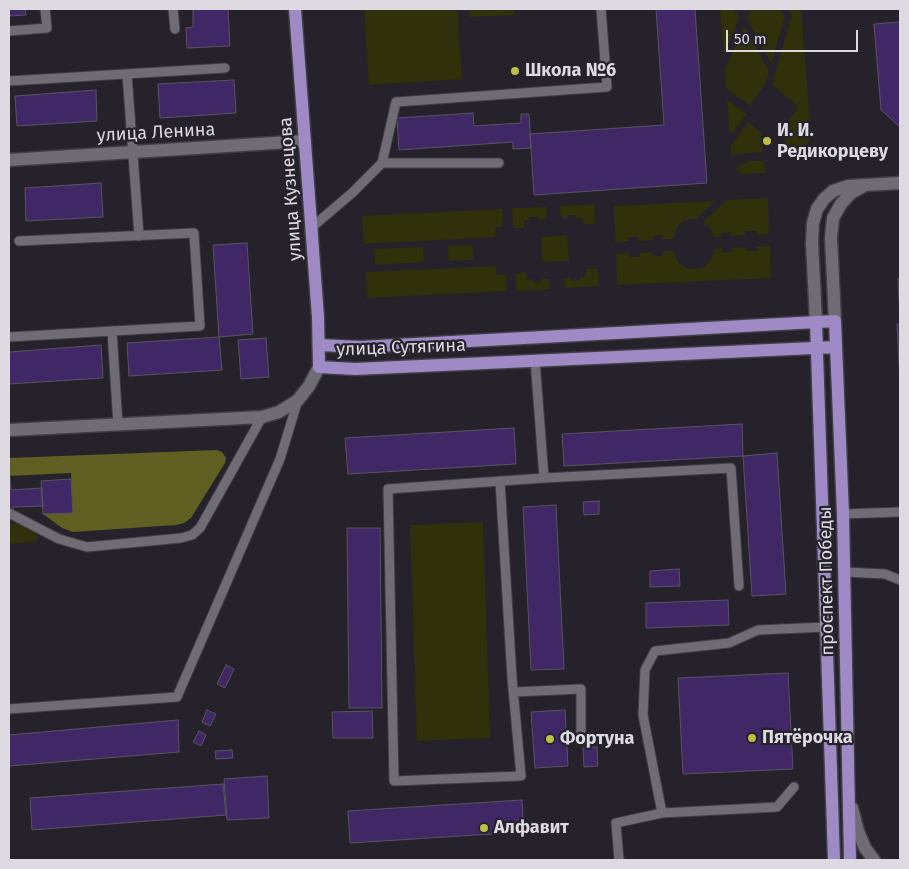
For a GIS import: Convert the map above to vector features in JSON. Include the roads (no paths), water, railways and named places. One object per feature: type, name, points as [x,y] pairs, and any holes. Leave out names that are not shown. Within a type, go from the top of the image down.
[{"type":"main road","name":"улица Кузнецова","points":[[295,9],[320,345],[319,367]]},
{"type":"main road","points":[[816,322],[835,321]]},
{"type":"main road","name":"проспект Победы","points":[[835,321],[845,572],[850,860]]},
{"type":"main road","name":"проспект Победы","points":[[816,322],[834,860]]},
{"type":"main road","name":"улица Сутягина","points":[[320,345],[360,347],[816,322]]},
{"type":"main road","name":"улица Сутягина","points":[[319,367],[355,369],[836,347]]},
{"type":"street","name":"улица Ленина","points":[[9,160],[305,141]]},
{"type":"street","points":[[835,321],[830,238],[833,218],[841,204],[851,193],[867,185],[900,183]]},
{"type":"street","name":"проспект Победы","points":[[816,322],[812,243],[813,223],[817,209],[833,191],[848,186],[867,185]]},
{"type":"street","name":"улица Сутягина","points":[[9,430],[262,418],[279,412],[298,400],[309,386],[319,367]]},
{"type":"street","points":[[849,799],[858,831],[865,848],[874,860]]},
{"type":"lane","points":[[9,31],[47,28],[45,9]]},
{"type":"lane","points":[[173,9],[174,29]]},
{"type":"lane","points":[[312,228],[352,193],[382,163],[396,102],[607,88],[601,9]]},
{"type":"lane","points":[[9,81],[225,68]]},
{"type":"lane","points":[[127,74],[139,236]]},
{"type":"lane","points":[[382,163],[499,163]]},
{"type":"lane","points":[[9,337],[200,326],[194,233],[19,241]]},
{"type":"lane","points":[[112,331],[118,425]]},
{"type":"lane","points":[[535,360],[544,478]]},
{"type":"lane","points":[[9,709],[177,697],[241,545],[280,459],[298,400]]},
{"type":"lane","points":[[9,513],[59,539],[87,547],[181,538],[192,535],[200,528],[262,418]]},
{"type":"lane","points":[[500,481],[521,776],[394,781],[388,489],[500,481],[544,478],[731,468],[739,586]]},
{"type":"lane","points":[[843,514],[900,512]]},
{"type":"lane","points":[[845,572],[885,574],[900,580]]},
{"type":"lane","points":[[662,813],[643,716],[645,670],[656,651],[729,643],[758,630],[826,627]]},
{"type":"lane","points":[[514,692],[581,689],[581,741]]},
{"type":"lane","points":[[619,860],[616,822],[662,813],[777,807],[794,787]]},
{"type":"place","name":"Школа №6","points":[[515,71]]},
{"type":"place","name":"И. И. Редикорцеву","points":[[767,141]]},
{"type":"place","name":"Пятёрочка","points":[[752,738]]},
{"type":"place","name":"Фортуна","points":[[550,739]]},
{"type":"place","name":"Алфавит","points":[[484,828]]}]
